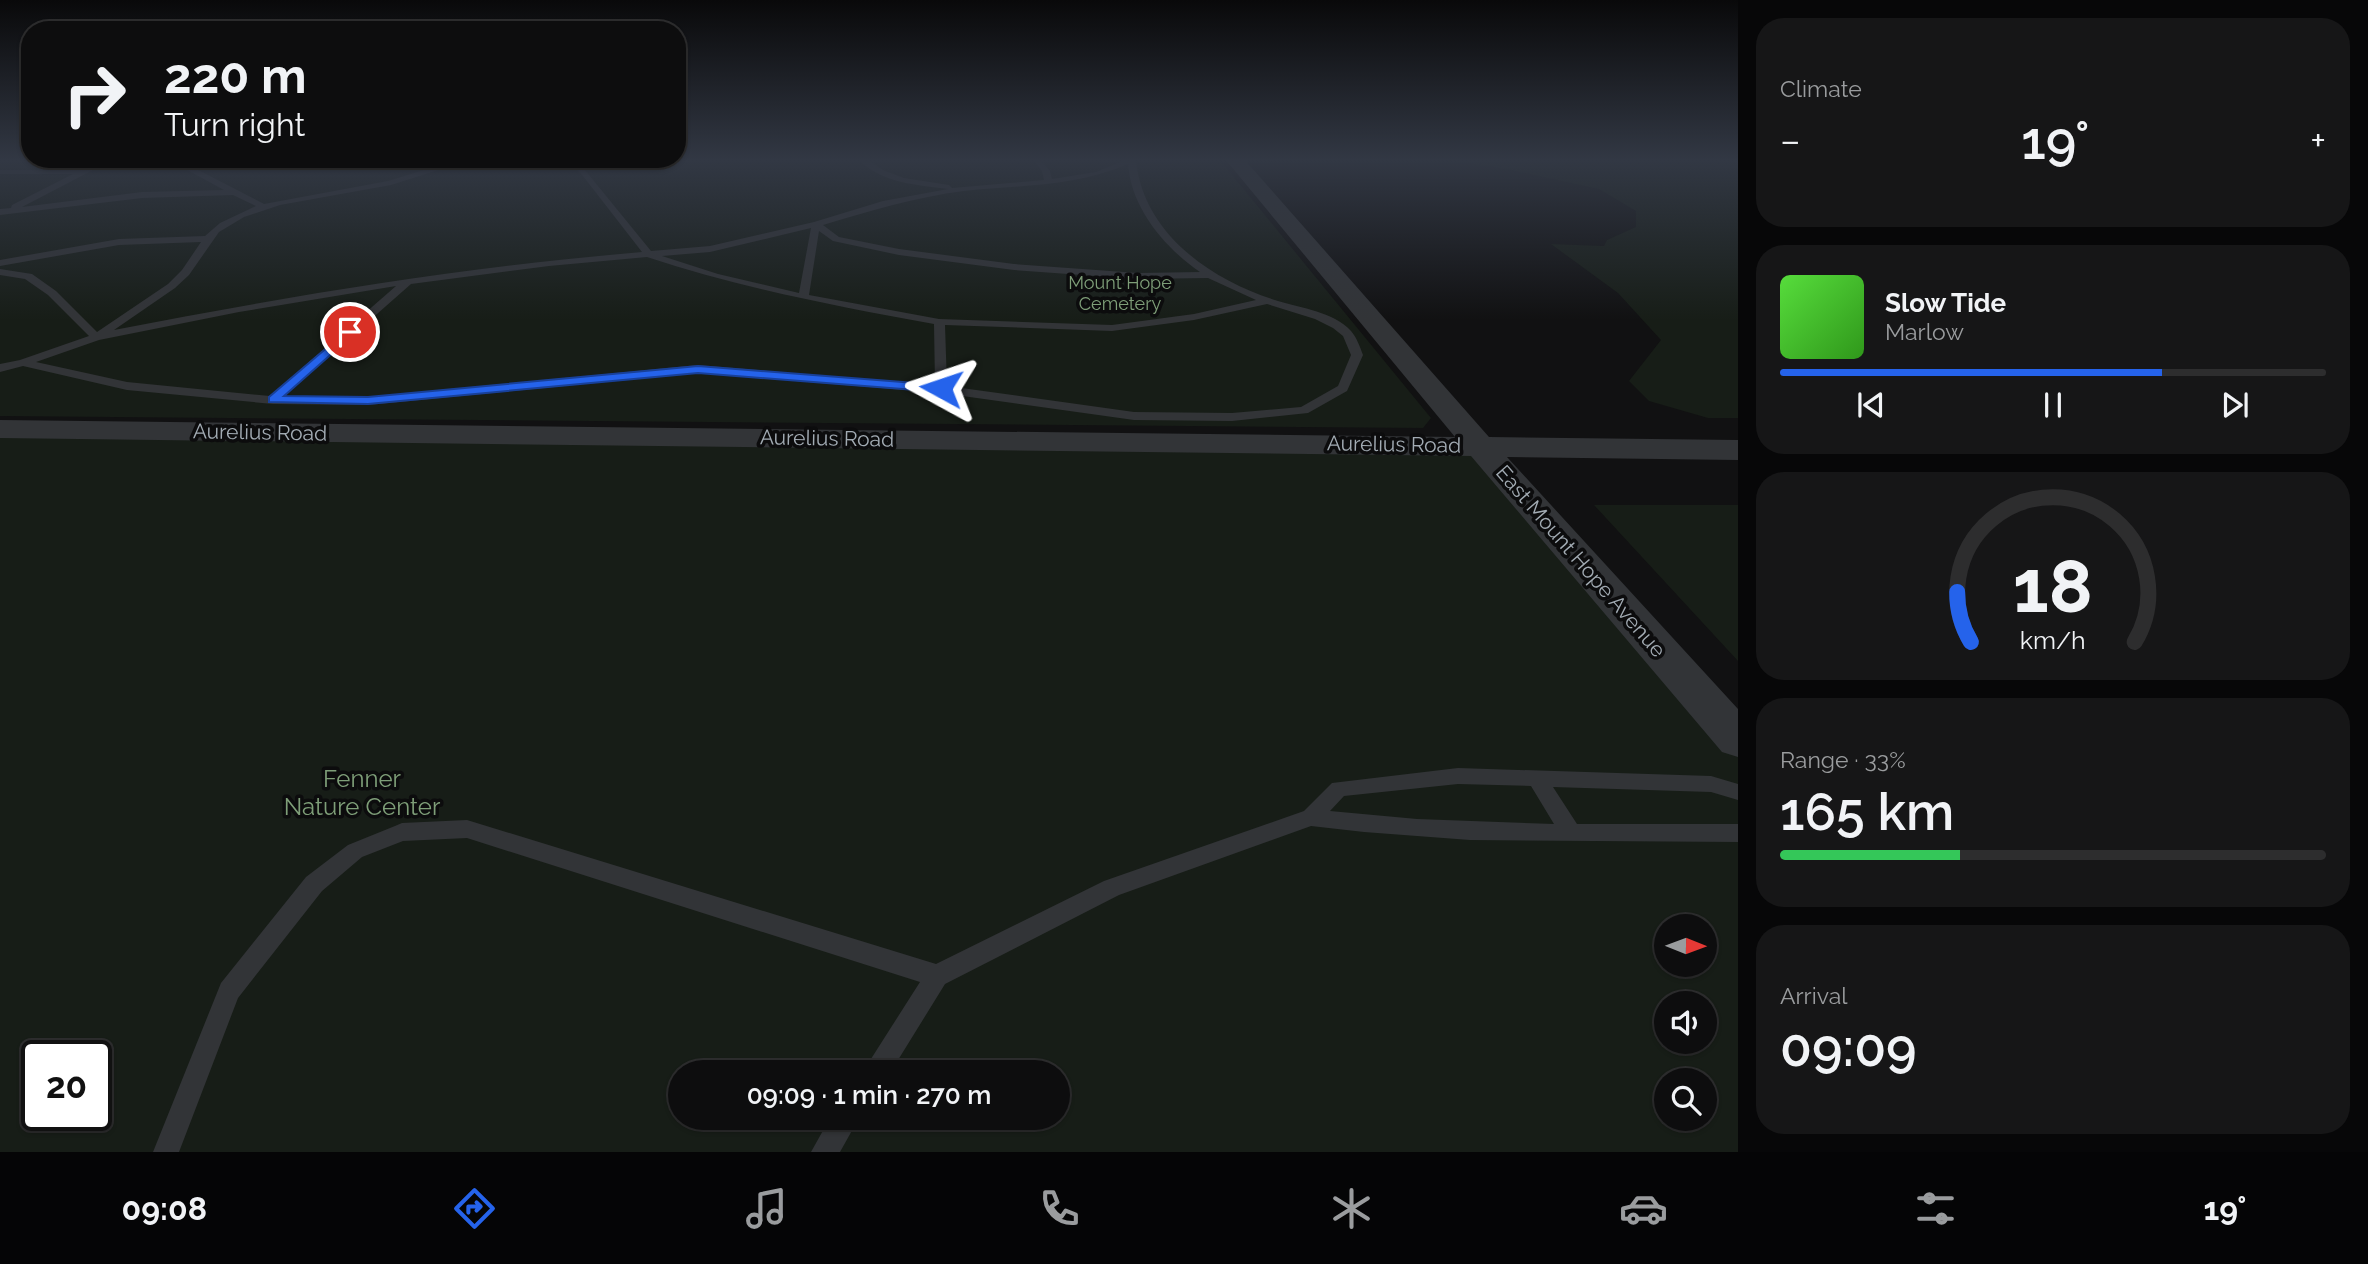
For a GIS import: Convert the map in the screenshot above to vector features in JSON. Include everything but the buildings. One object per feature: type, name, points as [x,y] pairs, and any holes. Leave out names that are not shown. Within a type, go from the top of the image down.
[{"type":"street","name":"East Mount Hope Avenue","points":[[1280,213],[1479,445],[1738,739]]},
{"type":"street","name":"Aurelius Road","points":[[0,429],[1738,450]]},
{"type":"lane","points":[[96,337],[177,282],[194,264],[208,239],[219,227],[248,213]]},
{"type":"lane","points":[[616,213],[649,255],[715,276],[803,297],[939,322],[1112,328],[1194,317],[1268,301]]},
{"type":"lane","points":[[0,368],[23,363],[96,337],[239,309],[408,281],[550,263],[710,248],[854,213]]},
{"type":"lane","points":[[23,363],[127,386],[273,400],[368,401],[698,369],[941,388],[1134,416],[1232,417],[1304,410],[1343,388],[1357,355],[1347,332],[1313,314],[1268,301],[1210,275],[1171,241],[1147,213]]},
{"type":"lane","points":[[816,224],[836,239],[899,252],[975,262],[1138,276],[1210,275]]},
{"type":"lane","points":[[803,297],[816,224]]},
{"type":"lane","points":[[0,263],[119,242],[208,239]]},
{"type":"lane","points":[[0,272],[28,276],[52,293],[96,337]]},
{"type":"lane","points":[[273,400],[408,281]]},
{"type":"lane","points":[[939,322],[941,388]]},
{"type":"lane","points":[[883,1060],[937,976],[1112,887],[1311,817],[1339,789],[1458,776],[1711,784],[1738,792]]},
{"type":"lane","points":[[1537,779],[1570,831]]},
{"type":"lane","points":[[1311,817],[1356,824],[1738,833]]},
{"type":"lane","points":[[166,1152],[229,991],[314,884],[355,851],[402,832],[467,829],[937,976]]},
{"type":"lane","points":[[824,1152],[838,1130]]},
{"type":"green space","name":"Mount Hope Cemetery","points":[[0,213],[1263,213],[1431,418],[1423,428],[0,416]]},
{"type":"green space","points":[[1636,213],[1738,213],[1738,418],[1708,418],[1649,401],[1629,381],[1661,340],[1618,293],[1551,244],[1604,246],[1607,240],[1636,227]]},
{"type":"green space","name":"Fenner Nature Center","points":[[0,429],[1479,445],[1738,746],[1738,1152],[0,1152]]},
{"type":"green space","points":[[1594,505],[1738,505],[1738,661]]},
{"type":"route","points":[[350,332],[273,400],[368,401],[698,369],[941,388]]}]
